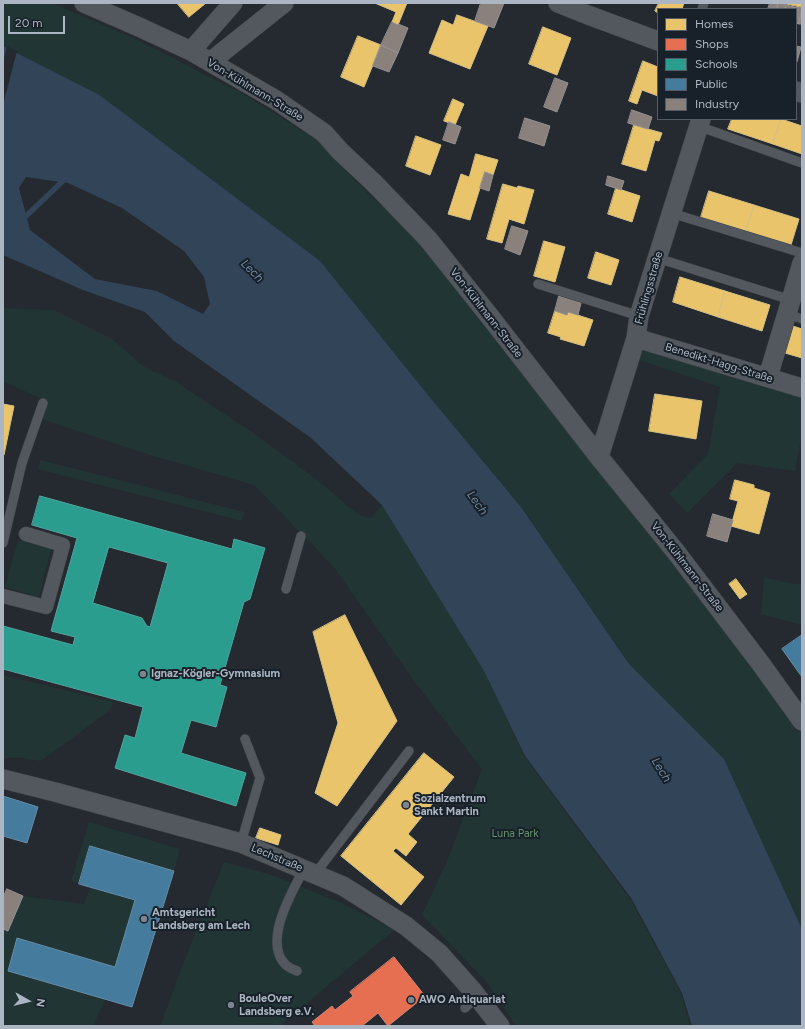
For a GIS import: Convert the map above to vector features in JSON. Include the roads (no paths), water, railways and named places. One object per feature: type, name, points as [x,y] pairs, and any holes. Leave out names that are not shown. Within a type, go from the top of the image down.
[{"type":"street","name":"Von-Kühlmann-Straße","points":[[84,3],[191,51],[276,100],[324,133],[340,151],[418,227],[599,457],[676,552],[761,664],[802,721]]},
{"type":"street","points":[[191,51],[233,3]]},
{"type":"street","points":[[210,62],[284,3]]},
{"type":"street","points":[[558,3],[657,40]]},
{"type":"street","name":"Frühlingsstraße","points":[[599,457],[636,338],[639,316],[699,123]]},
{"type":"street","points":[[768,377],[793,311],[802,263]]},
{"type":"street","name":"Benedikt-Hagg-Straße","points":[[636,338],[802,388]]},
{"type":"street","points":[[3,596],[46,607],[63,545],[26,534]]},
{"type":"street","name":"Lechstraße","points":[[3,779],[241,843],[343,886],[408,927],[439,953],[471,1002],[500,1026]]},
{"type":"lane","points":[[699,123],[802,162]]},
{"type":"lane","points":[[671,213],[802,253]]},
{"type":"lane","points":[[657,258],[793,311]]},
{"type":"lane","points":[[538,284],[639,316]]},
{"type":"lane","points":[[3,543],[22,463],[43,403]]},
{"type":"lane","points":[[286,589],[301,536]]},
{"type":"lane","points":[[241,843],[260,778],[245,739]]},
{"type":"lane","points":[[297,971],[284,963],[279,955],[277,937],[282,915],[309,872],[408,751]]},
{"type":"water","name":"Lech","points":[[3,46],[98,94],[320,261],[423,389],[521,507],[629,664],[724,759],[802,929],[802,1026],[692,1026],[682,993],[631,898],[525,756],[484,671],[382,505],[311,438],[174,341],[145,312],[83,290],[3,255]],"holes":[[[26,177],[68,183],[122,208],[184,251],[204,277],[210,304],[203,314],[157,291],[95,279],[30,230],[19,188]]]},
{"type":"waterway","points":[[22,220],[66,178]]},
{"type":"place","name":"Ignaz-Kögler-Gymnasium","points":[[143,674]]},
{"type":"place","name":"Sozialzentrum Sankt Martin","points":[[406,805]]},
{"type":"place","name":"Amtsgericht Landsberg am Lech","points":[[144,919]]},
{"type":"place","name":"AWO Antiquariat","points":[[411,1000]]},
{"type":"place","name":"BouleOver Landsberg e.V.","points":[[231,1005]]},
{"type":"park label","name":"Luna Park","points":[[515,834]]}]
